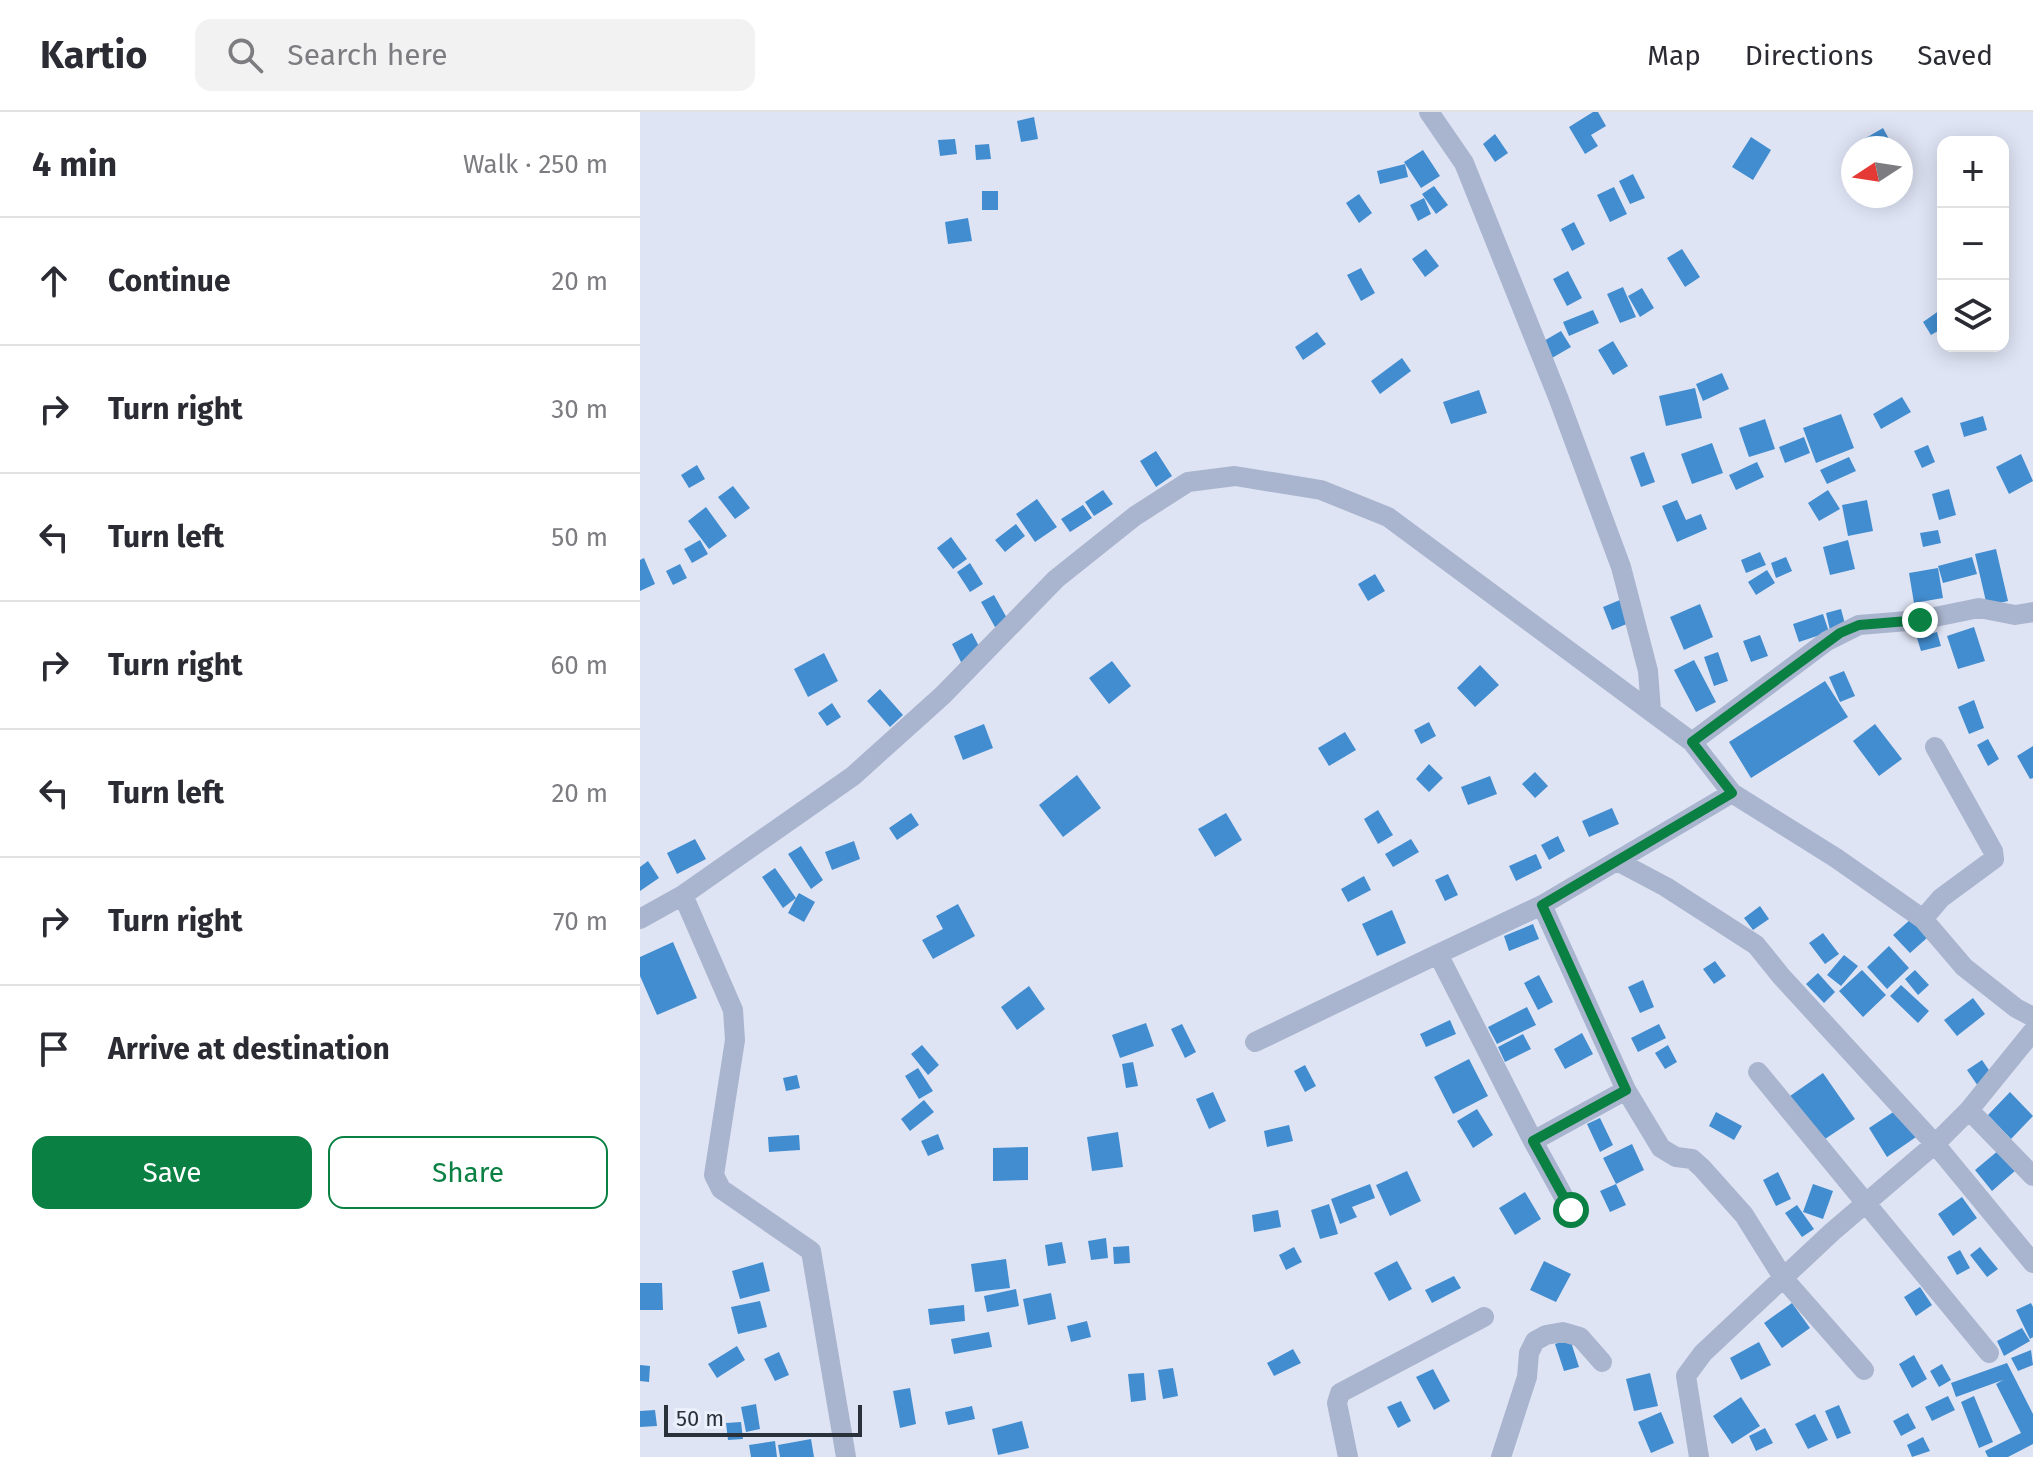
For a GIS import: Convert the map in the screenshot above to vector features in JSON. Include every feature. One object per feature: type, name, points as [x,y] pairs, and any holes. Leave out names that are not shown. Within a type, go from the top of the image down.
[{"type":"street","points":[[1429,112],[1464,163],[1611,538],[1648,671],[1651,710]]},
{"type":"street","points":[[640,919],[683,895],[853,776],[943,695],[1056,579],[1135,516],[1188,482],[1235,476],[1321,490],[1388,517],[1692,742],[1732,793],[1836,858],[1923,919],[1964,967],[2016,1008],[2033,1017]]},
{"type":"street","points":[[1692,742],[1827,641],[1859,625],[1920,620],[1979,608],[2015,615],[2033,612]]},
{"type":"street","points":[[1923,919],[1941,898],[1994,859],[1993,851],[1935,747]]},
{"type":"street","points":[[1255,1042],[1542,905],[1732,793]]},
{"type":"street","points":[[1617,861],[1666,887],[1756,945],[1935,1144],[2033,1263]]},
{"type":"street","points":[[683,895],[733,1010],[735,1040],[714,1175],[721,1189],[811,1251],[846,1457]]},
{"type":"street","points":[[1542,905],[1626,1090],[1661,1148],[1676,1157],[1692,1159],[1744,1215],[1784,1279],[1864,1370]]},
{"type":"street","points":[[1438,954],[1571,1210]]},
{"type":"street","points":[[1696,1456],[1686,1376],[1703,1353],[1832,1232],[1935,1144],[1969,1110],[2033,1031]]},
{"type":"street","points":[[1758,1072],[1989,1353]]},
{"type":"street","points":[[1533,1141],[1626,1090]]},
{"type":"street","points":[[1969,1110],[2033,1176]]},
{"type":"street","points":[[1348,1457],[1337,1403],[1340,1393],[1484,1317]]},
{"type":"street","points":[[1501,1457],[1527,1377],[1529,1353],[1535,1341],[1563,1332],[1580,1337],[1602,1362]]},
{"type":"building","points":[[1598,112],[1606,126],[1591,135],[1598,146],[1585,154],[1569,127]]},
{"type":"building","points":[[1034,117],[1038,139],[1021,142],[1017,121]]},
{"type":"building","points":[[1883,128],[1887,136],[1869,136]]},
{"type":"building","points":[[1495,134],[1508,153],[1495,162],[1483,144]]},
{"type":"building","points":[[1751,137],[1771,150],[1753,180],[1732,167]]},
{"type":"building","points":[[955,139],[957,154],[940,156],[938,140]]},
{"type":"building","points":[[989,144],[991,159],[976,160],[975,145]]},
{"type":"building","points":[[1423,150],[1440,176],[1421,188],[1404,162]]},
{"type":"building","points":[[1405,164],[1408,177],[1380,184],[1377,171]]},
{"type":"building","points":[[1633,174],[1645,198],[1630,204],[1619,181]]},
{"type":"building","points":[[1434,186],[1448,205],[1436,214],[1422,194]]},
{"type":"building","points":[[1614,187],[1627,214],[1610,222],[1597,195]]},
{"type":"building","points":[[982,191],[998,191],[998,210],[982,210]]},
{"type":"building","points":[[1359,194],[1372,213],[1359,223],[1346,203]]},
{"type":"building","points":[[1424,198],[1431,214],[1418,221],[1410,205]]},
{"type":"building","points":[[968,218],[972,241],[948,244],[945,222]]},
{"type":"building","points":[[1574,222],[1585,244],[1572,251],[1561,229]]},
{"type":"building","points":[[1426,249],[1439,266],[1425,277],[1412,259]]},
{"type":"building","points":[[1682,249],[1700,277],[1685,287],[1667,258]]},
{"type":"building","points":[[1361,268],[1375,293],[1361,301],[1347,275]]},
{"type":"building","points":[[1568,271],[1582,298],[1567,306],[1553,279]]},
{"type":"building","points":[[1623,287],[1636,317],[1620,323],[1607,294]]},
{"type":"building","points":[[1642,288],[1654,308],[1640,317],[1628,296]]},
{"type":"building","points":[[1593,310],[1599,323],[1569,336],[1563,322]]},
{"type":"building","points":[[1937,312],[1937,332],[1931,335],[1923,322]]},
{"type":"building","points":[[1561,331],[1571,347],[1552,358],[1542,342]]},
{"type":"building","points":[[1317,332],[1326,344],[1303,360],[1295,347]]},
{"type":"building","points":[[1613,341],[1628,366],[1613,375],[1598,350]]},
{"type":"building","points":[[1402,358],[1411,371],[1380,394],[1371,381]]},
{"type":"building","points":[[1722,373],[1729,389],[1703,401],[1696,384]]},
{"type":"building","points":[[1695,388],[1702,418],[1666,426],[1659,396]]},
{"type":"building","points":[[1479,390],[1487,413],[1451,424],[1443,402]]},
{"type":"building","points":[[1902,397],[1911,412],[1881,429],[1873,414]]},
{"type":"building","points":[[1841,414],[1854,448],[1816,463],[1803,428]]},
{"type":"building","points":[[1983,416],[1987,430],[1964,437],[1960,423]]},
{"type":"building","points":[[1765,419],[1775,449],[1749,457],[1739,428]]},
{"type":"building","points":[[1804,437],[1810,453],[1785,463],[1779,447]]},
{"type":"building","points":[[1712,443],[1723,473],[1692,484],[1681,454]]},
{"type":"building","points":[[1928,445],[1935,462],[1922,468],[1914,451]]},
{"type":"building","points":[[1156,451],[1172,476],[1156,487],[1140,461]]},
{"type":"building","points":[[1644,452],[1655,482],[1641,487],[1630,457]]},
{"type":"building","points":[[2021,454],[2033,481],[2009,494],[1996,467]]},
{"type":"building","points":[[1849,457],[1856,471],[1827,484],[1820,470]]},
{"type":"building","points":[[1757,462],[1764,477],[1736,490],[1729,475]]},
{"type":"building","points":[[697,465],[705,479],[689,488],[681,475]]},
{"type":"building","points":[[733,486],[750,508],[735,519],[718,497]]},
{"type":"building","points":[[1949,489],[1956,515],[1939,520],[1932,494]]},
{"type":"building","points":[[1103,490],[1113,504],[1094,516],[1085,502]]},
{"type":"building","points":[[1828,490],[1840,509],[1819,521],[1808,503]]},
{"type":"building","points":[[1037,499],[1057,527],[1035,542],[1016,514]]},
{"type":"building","points":[[1677,500],[1686,520],[1701,514],[1707,529],[1677,542],[1662,506]]},
{"type":"building","points":[[1867,500],[1873,531],[1848,536],[1842,505]]},
{"type":"building","points":[[1083,505],[1092,518],[1070,532],[1061,519]]},
{"type":"building","points":[[706,507],[727,536],[709,549],[688,521]]},
{"type":"building","points":[[1016,524],[1025,536],[1005,552],[995,540]]},
{"type":"building","points":[[1938,530],[1941,543],[1923,547],[1920,533]]},
{"type":"building","points":[[951,537],[967,559],[953,569],[937,548]]},
{"type":"building","points":[[700,540],[708,554],[692,563],[684,549]]},
{"type":"building","points":[[1848,540],[1855,569],[1830,575],[1823,547]]},
{"type":"building","points":[[1996,549],[2008,601],[1987,606],[1975,554]]},
{"type":"building","points":[[1760,552],[1766,565],[1746,573],[1741,560]]},
{"type":"building","points":[[1786,557],[1792,571],[1776,578],[1771,563]]},
{"type":"building","points":[[1972,557],[1977,574],[1943,583],[1938,566]]},
{"type":"building","points":[[644,558],[655,584],[640,591],[640,560]]},
{"type":"building","points":[[970,563],[983,584],[970,592],[957,572]]},
{"type":"building","points":[[680,564],[687,578],[673,585],[666,571]]},
{"type":"building","points":[[1938,568],[1943,598],[1914,603],[1909,573]]},
{"type":"building","points":[[1767,570],[1775,583],[1756,595],[1748,582]]},
{"type":"building","points":[[1375,574],[1385,591],[1368,601],[1358,584]]},
{"type":"building","points":[[994,595],[1008,620],[995,627],[981,602]]},
{"type":"building","points":[[1620,600],[1629,623],[1612,630],[1603,607]]},
{"type":"building","points":[[1700,604],[1713,637],[1684,650],[1670,617]]},
{"type":"building","points":[[1841,609],[1848,635],[1832,639],[1826,613]]},
{"type":"building","points":[[1823,614],[1829,632],[1799,642],[1793,624]]},
{"type":"building","points":[[1974,627],[1985,661],[1958,669],[1947,636]]},
{"type":"building","points":[[1937,632],[1941,646],[1921,651],[1917,638]]},
{"type":"building","points":[[972,633],[982,652],[962,664],[952,644]]},
{"type":"building","points":[[1760,635],[1768,656],[1751,662],[1743,641]]},
{"type":"building","points":[[1718,652],[1728,681],[1714,686],[1704,657]]},
{"type":"building","points":[[824,653],[838,681],[808,697],[794,669]]},
{"type":"building","points":[[1694,660],[1716,702],[1696,712],[1674,670]]},
{"type":"building","points":[[1112,661],[1131,686],[1109,704],[1089,678]]},
{"type":"building","points":[[1480,665],[1499,685],[1475,707],[1457,688]]},
{"type":"building","points":[[1844,671],[1855,696],[1840,702],[1829,677]]},
{"type":"building","points":[[1825,681],[1848,717],[1751,778],[1729,742]]},
{"type":"building","points":[[880,689],[903,715],[890,727],[867,701]]},
{"type":"building","points":[[1974,700],[1984,728],[1969,734],[1958,707]]},
{"type":"building","points":[[832,703],[841,717],[827,726],[818,713]]},
{"type":"building","points":[[1429,722],[1436,736],[1421,744],[1414,730]]},
{"type":"building","points":[[984,724],[993,748],[963,760],[954,736]]},
{"type":"building","points":[[1875,724],[1902,759],[1879,776],[1853,741]]},
{"type":"building","points":[[1345,732],[1356,750],[1329,766],[1318,748]]},
{"type":"building","points":[[1988,739],[1999,759],[1988,766],[1977,745]]},
{"type":"building","points":[[2033,746],[2033,778],[2030,779],[2017,756]]},
{"type":"building","points":[[1429,764],[1443,778],[1429,792],[1416,779]]},
{"type":"building","points":[[1535,772],[1548,786],[1535,798],[1522,784]]},
{"type":"building","points":[[1077,775],[1101,808],[1063,837],[1039,805]]},
{"type":"building","points":[[1490,776],[1497,794],[1468,805],[1461,787]]},
{"type":"building","points":[[1612,808],[1619,824],[1589,837],[1582,821]]},
{"type":"building","points":[[1378,810],[1393,835],[1378,844],[1364,819]]},
{"type":"building","points":[[911,813],[919,825],[897,840],[889,828]]},
{"type":"building","points":[[1226,813],[1242,840],[1215,857],[1198,829]]},
{"type":"building","points":[[1558,836],[1565,851],[1549,860],[1541,845]]},
{"type":"building","points":[[695,839],[706,859],[677,874],[667,853]]},
{"type":"building","points":[[1411,839],[1419,852],[1393,867],[1385,854]]},
{"type":"building","points":[[854,841],[860,859],[832,870],[825,852]]},
{"type":"building","points":[[801,846],[823,880],[811,889],[788,854]]},
{"type":"building","points":[[1536,854],[1542,868],[1516,881],[1509,866]]},
{"type":"building","points":[[648,861],[659,878],[640,891],[640,867]]},
{"type":"building","points":[[775,868],[796,898],[783,908],[762,877]]},
{"type":"building","points":[[1448,874],[1458,895],[1445,901],[1435,880]]},
{"type":"building","points":[[1364,876],[1371,890],[1348,902],[1341,889]]},
{"type":"building","points":[[799,893],[815,902],[804,922],[788,913]]},
{"type":"building","points":[[958,904],[975,936],[933,959],[922,940],[943,929],[936,916]]},
{"type":"building","points":[[1760,906],[1769,919],[1753,930],[1744,918]]},
{"type":"building","points":[[1392,910],[1406,943],[1377,956],[1362,924]]},
{"type":"building","points":[[1911,919],[1927,938],[1910,953],[1893,935]]},
{"type":"building","points":[[1533,924],[1539,939],[1509,951],[1504,936]]},
{"type":"building","points":[[1823,933],[1839,954],[1825,964],[1809,943]]},
{"type":"building","points":[[673,942],[697,998],[657,1015],[640,976],[640,957]]},
{"type":"building","points":[[1889,946],[1909,968],[1887,989],[1867,967]]},
{"type":"building","points":[[1844,955],[1858,966],[1841,986],[1827,975]]},
{"type":"building","points":[[1715,961],[1726,976],[1714,984],[1703,969]]},
{"type":"building","points":[[1862,970],[1886,995],[1863,1017],[1839,991]]},
{"type":"building","points":[[1915,970],[1929,985],[1918,995],[1905,979]]},
{"type":"building","points":[[1818,973],[1835,992],[1824,1003],[1806,984]]},
{"type":"building","points":[[1539,975],[1553,1002],[1538,1010],[1524,983]]},
{"type":"building","points":[[1643,980],[1654,1007],[1640,1013],[1628,987]]},
{"type":"building","points":[[1901,985],[1929,1011],[1918,1023],[1890,996]]},
{"type":"building","points":[[1029,986],[1045,1009],[1017,1030],[1001,1007]]},
{"type":"building","points":[[1973,998],[1985,1014],[1957,1036],[1944,1020]]},
{"type":"building","points":[[1527,1007],[1536,1025],[1497,1044],[1488,1027]]},
{"type":"building","points":[[1450,1020],[1456,1034],[1426,1047],[1420,1034]]},
{"type":"building","points":[[1146,1023],[1154,1046],[1120,1058],[1112,1035]]},
{"type":"building","points":[[1182,1024],[1196,1052],[1185,1058],[1171,1029]]},
{"type":"building","points":[[1659,1024],[1666,1038],[1638,1052],[1631,1038]]},
{"type":"building","points":[[1582,1033],[1593,1054],[1565,1069],[1554,1049]]},
{"type":"building","points":[[1523,1034],[1531,1049],[1505,1062],[1498,1047]]},
{"type":"building","points":[[922,1045],[939,1065],[928,1075],[911,1054]]},
{"type":"building","points":[[1668,1045],[1677,1062],[1665,1069],[1655,1053]]},
{"type":"building","points":[[1469,1059],[1488,1096],[1453,1114],[1434,1077]]},
{"type":"building","points":[[1982,1060],[1993,1076],[1978,1086],[1967,1070]]},
{"type":"building","points":[[1133,1062],[1138,1086],[1126,1088],[1122,1064]]},
{"type":"building","points":[[1305,1065],[1316,1086],[1305,1092],[1294,1071]]},
{"type":"building","points":[[918,1068],[933,1091],[919,1099],[905,1076]]},
{"type":"building","points":[[1823,1073],[1855,1119],[1822,1141],[1790,1096]]},
{"type":"building","points":[[797,1075],[800,1088],[786,1091],[783,1078]]},
{"type":"building","points":[[1213,1092],[1226,1121],[1209,1129],[1196,1099]]},
{"type":"building","points":[[2010,1092],[2033,1116],[2011,1139],[1988,1115]]},
{"type":"building","points":[[924,1100],[934,1112],[910,1131],[901,1119]]},
{"type":"building","points":[[1901,1107],[1919,1135],[1887,1157],[1869,1128]]},
{"type":"building","points":[[1477,1109],[1493,1135],[1473,1148],[1457,1121]]},
{"type":"building","points":[[1716,1112],[1742,1126],[1734,1140],[1709,1126]]},
{"type":"building","points":[[1600,1118],[1613,1145],[1600,1152],[1587,1124]]},
{"type":"building","points":[[1289,1125],[1293,1141],[1267,1147],[1264,1131]]},
{"type":"building","points":[[1118,1132],[1123,1167],[1092,1171],[1087,1137]]},
{"type":"building","points":[[938,1134],[944,1149],[928,1156],[921,1141]]},
{"type":"building","points":[[799,1135],[800,1150],[769,1152],[768,1137]]},
{"type":"building","points":[[1632,1144],[1644,1170],[1616,1184],[1603,1158]]},
{"type":"building","points":[[1028,1147],[1028,1180],[993,1181],[993,1148]]},
{"type":"building","points":[[1999,1150],[2016,1170],[1992,1191],[1975,1170]]},
{"type":"building","points":[[1407,1171],[1421,1201],[1390,1216],[1376,1185]]},
{"type":"building","points":[[1778,1172],[1791,1199],[1776,1206],[1763,1180]]},
{"type":"building","points":[[1370,1184],[1375,1198],[1352,1207],[1357,1217],[1340,1224],[1331,1199]]},
{"type":"building","points":[[1616,1184],[1626,1205],[1610,1212],[1600,1191]]},
{"type":"building","points":[[1813,1184],[1833,1191],[1823,1219],[1803,1212]]},
{"type":"building","points":[[1525,1192],[1541,1219],[1515,1235],[1499,1208]]},
{"type":"building","points":[[1962,1197],[1977,1218],[1953,1236],[1938,1214]]},
{"type":"building","points":[[1329,1204],[1338,1234],[1320,1239],[1311,1210]]},
{"type":"building","points":[[1797,1205],[1814,1229],[1802,1237],[1785,1213]]},
{"type":"building","points":[[1278,1210],[1281,1227],[1254,1232],[1252,1215]]},
{"type":"building","points":[[1106,1238],[1108,1258],[1091,1260],[1088,1241]]},
{"type":"building","points":[[1062,1242],[1066,1263],[1048,1266],[1045,1245]]},
{"type":"building","points":[[1129,1246],[1130,1263],[1114,1264],[1113,1247]]},
{"type":"building","points":[[1294,1247],[1302,1262],[1286,1270],[1279,1255]]},
{"type":"building","points":[[1980,1247],[1998,1269],[1987,1277],[1970,1255]]},
{"type":"building","points":[[1960,1250],[1970,1268],[1957,1275],[1947,1257]]},
{"type":"building","points":[[1006,1259],[1010,1288],[975,1292],[971,1264]]},
{"type":"building","points":[[1397,1261],[1412,1289],[1389,1301],[1374,1273]]},
{"type":"building","points":[[1544,1261],[1571,1274],[1556,1302],[1530,1290]]},
{"type":"building","points":[[763,1262],[770,1291],[740,1299],[732,1271]]},
{"type":"building","points":[[1454,1276],[1461,1288],[1432,1303],[1425,1290]]},
{"type":"building","points":[[640,1283],[662,1283],[663,1310],[640,1310]]},
{"type":"building","points":[[1920,1287],[1932,1305],[1916,1316],[1904,1297]]},
{"type":"building","points":[[1016,1289],[1019,1306],[987,1312],[984,1296]]},
{"type":"building","points":[[1051,1293],[1056,1319],[1028,1325],[1023,1299]]},
{"type":"building","points":[[760,1301],[767,1327],[738,1334],[731,1307]]},
{"type":"building","points":[[1792,1303],[1810,1328],[1782,1348],[1764,1323]]},
{"type":"building","points":[[2031,1303],[2033,1337],[2030,1339],[2016,1310]]},
{"type":"building","points":[[964,1305],[965,1321],[930,1325],[928,1309]]},
{"type":"building","points":[[1087,1321],[1091,1337],[1071,1342],[1067,1326]]},
{"type":"building","points":[[2022,1328],[2030,1341],[2004,1356],[1997,1341]]},
{"type":"building","points":[[989,1332],[992,1347],[954,1354],[951,1339]]},
{"type":"building","points":[[1570,1339],[1579,1367],[1564,1371],[1555,1344]]},
{"type":"building","points":[[1759,1342],[1771,1365],[1741,1380],[1730,1358]]},
{"type":"building","points":[[737,1346],[745,1360],[717,1378],[708,1364]]},
{"type":"building","points":[[1293,1349],[1301,1363],[1274,1376],[1267,1363]]},
{"type":"building","points":[[2031,1350],[2033,1365],[2018,1371],[2011,1358]]},
{"type":"building","points":[[779,1352],[789,1375],[775,1381],[764,1359]]},
{"type":"building","points":[[1914,1355],[1927,1379],[1912,1388],[1899,1364]]},
{"type":"building","points":[[2007,1363],[2033,1414],[2033,1444],[2008,1457],[1988,1457],[1985,1451],[2021,1433],[1996,1384],[2003,1380],[1956,1397],[1951,1383]]},
{"type":"building","points":[[1942,1364],[1951,1380],[1939,1387],[1930,1371]]},
{"type":"building","points":[[640,1365],[650,1366],[649,1382],[640,1381]]},
{"type":"building","points":[[1173,1368],[1178,1396],[1163,1399],[1158,1370]]},
{"type":"building","points":[[1433,1369],[1450,1401],[1434,1410],[1416,1377]]},
{"type":"building","points":[[1144,1373],[1146,1400],[1131,1402],[1128,1374]]},
{"type":"building","points":[[1650,1373],[1658,1406],[1634,1411],[1626,1379]]},
{"type":"building","points":[[910,1388],[916,1424],[900,1428],[893,1391]]},
{"type":"building","points":[[1948,1396],[1955,1410],[1932,1421],[1925,1407]]},
{"type":"building","points":[[1974,1396],[1993,1442],[1979,1448],[1961,1402]]},
{"type":"building","points":[[1741,1397],[1760,1426],[1732,1444],[1713,1416]]},
{"type":"building","points":[[1401,1401],[1411,1421],[1398,1428],[1387,1407]]},
{"type":"building","points":[[756,1404],[760,1429],[746,1432],[741,1407]]},
{"type":"building","points":[[1839,1405],[1851,1433],[1837,1439],[1825,1411]]},
{"type":"building","points":[[972,1406],[975,1419],[948,1425],[945,1412]]},
{"type":"building","points":[[655,1410],[657,1426],[640,1427],[640,1411]]},
{"type":"building","points":[[1661,1412],[1674,1443],[1651,1453],[1638,1422]]},
{"type":"building","points":[[1908,1413],[1916,1428],[1901,1436],[1893,1421]]},
{"type":"building","points":[[1815,1414],[1828,1440],[1808,1449],[1795,1424]]},
{"type":"building","points":[[1022,1421],[1029,1448],[998,1455],[992,1429]]},
{"type":"building","points":[[741,1422],[743,1439],[728,1440],[726,1423]]},
{"type":"building","points":[[1765,1428],[1773,1443],[1756,1451],[1749,1436]]},
{"type":"building","points":[[1923,1437],[1930,1451],[1912,1457],[1907,1445]]},
{"type":"building","points":[[811,1439],[814,1457],[780,1457],[778,1445]]},
{"type":"building","points":[[775,1441],[777,1457],[751,1457],[749,1445]]},
{"type":"route","points":[[1571,1210],[1533,1141],[1626,1090],[1542,905],[1732,793],[1692,742],[1840,633],[1859,625],[1920,620]]}]
